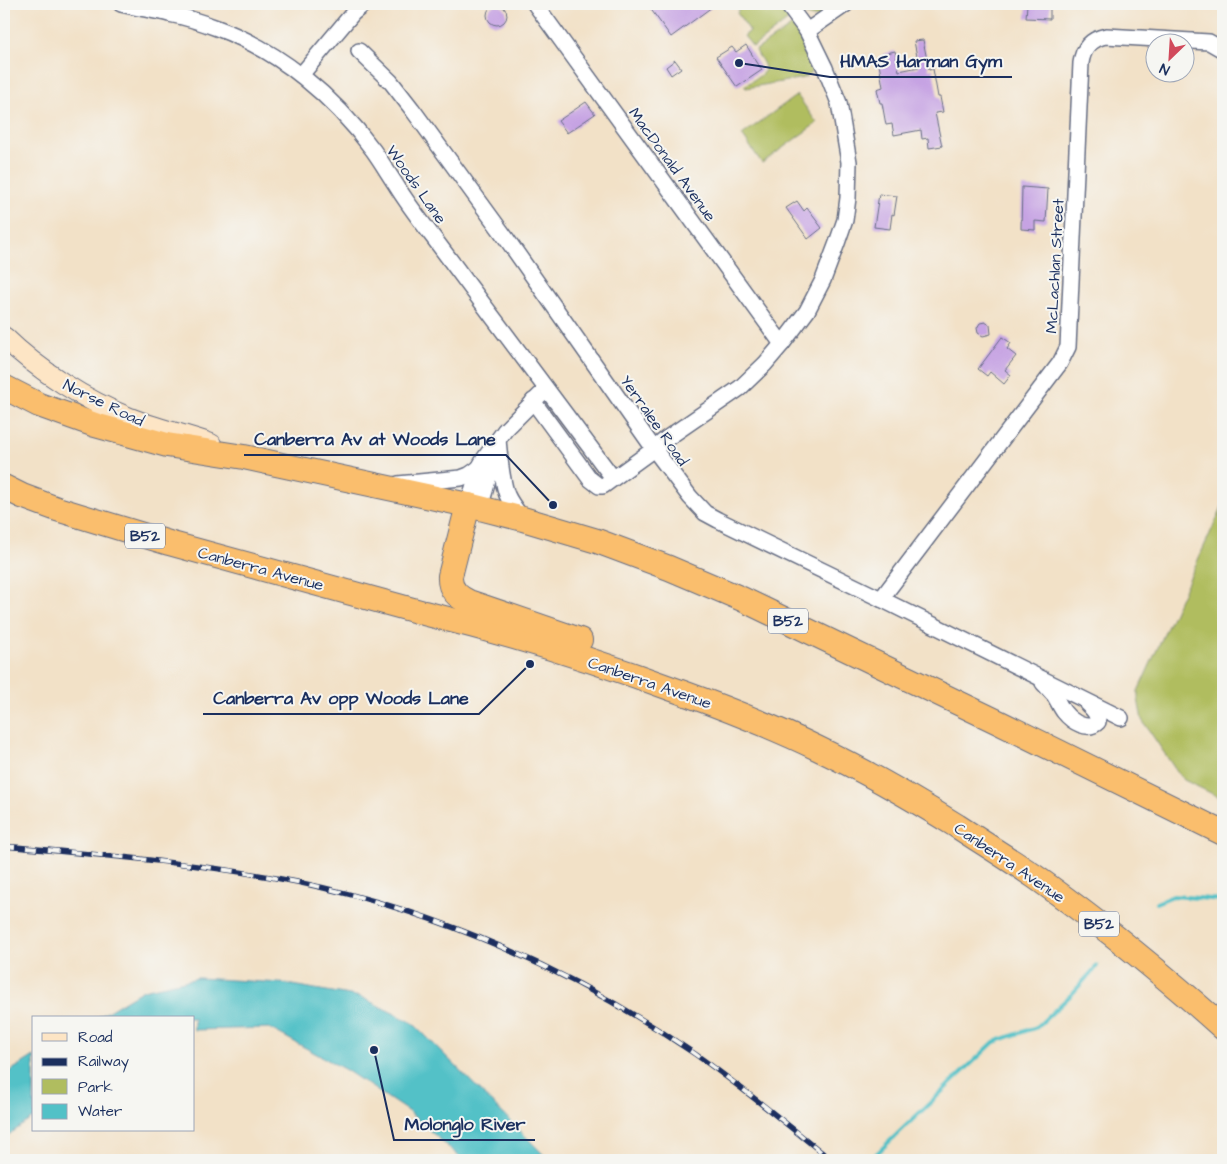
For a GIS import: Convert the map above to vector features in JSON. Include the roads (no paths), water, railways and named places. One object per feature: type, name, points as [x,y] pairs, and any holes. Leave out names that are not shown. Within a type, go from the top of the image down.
[{"type":"highway","name":"B52","points":[[4,387],[39,405],[95,425],[167,445],[244,457],[379,486],[523,519],[597,540],[742,599],[1223,833]]},
{"type":"highway","name":"Canberra Avenue","points":[[4,487],[22,496],[144,535],[555,649],[642,678],[753,719],[818,748],[875,778],[926,807],[1034,876],[1147,962],[1223,1028]]},
{"type":"highway","points":[[424,613],[439,605],[458,587],[463,574],[474,507]]},
{"type":"highway","points":[[454,592],[460,598],[469,602],[601,648],[685,681],[761,716],[818,748]]},
{"type":"main road","name":"Norse Road","points":[[4,337],[18,352],[91,400],[130,418],[198,439],[244,457]]},
{"type":"street","name":"Woods Lane","points":[[121,4],[182,17],[218,28],[261,49],[302,75],[337,108],[365,140],[433,238],[613,478]]},
{"type":"street","points":[[302,75],[353,12],[364,4]]},
{"type":"street","name":"MacDonald Avenue","points":[[535,4],[782,344]]},
{"type":"street","points":[[533,402],[592,482],[603,486],[654,450],[666,439],[740,388],[765,364],[806,311],[823,280],[842,228],[848,198],[848,162],[839,103],[807,31],[789,4]]},
{"type":"street","points":[[807,31],[846,4]]},
{"type":"street","name":"McLachlan Street","points":[[881,599],[1060,362],[1068,347],[1081,67],[1084,51],[1093,41],[1106,36],[1209,42],[1223,50]]},
{"type":"street","name":"Yerralee Road","points":[[359,51],[391,82],[412,109],[506,238],[654,450],[690,497],[705,513],[1121,718]]},
{"type":"street","points":[[474,507],[479,468],[484,459],[514,419],[546,389]]},
{"type":"street","points":[[474,507],[490,477],[496,442]]},
{"type":"street","points":[[496,442],[507,494],[523,519]]},
{"type":"street","points":[[379,486],[461,478],[479,468]]},
{"type":"street","name":"Yerralee Road","points":[[1035,675],[1055,697],[1065,714],[1078,724],[1087,727],[1094,726],[1098,722],[1098,717],[1083,699]]},
{"type":"water","points":[[198,978],[281,983],[361,997],[413,1023],[549,1160],[463,1160],[409,1112],[346,1070],[269,1028],[195,1030],[195,1016],[100,1016],[143,990]]},
{"type":"water","points":[[32,1057],[32,1118],[4,1138],[4,1075]]},
{"type":"waterway","points":[[1156,903],[1173,896],[1223,900]]},
{"type":"waterway","points":[[870,1160],[994,1042],[1037,1027],[1072,994],[1097,966]]},
{"type":"railway","points":[[4,846],[151,860],[261,875],[350,894],[454,928],[554,971],[650,1024],[730,1079],[831,1160]]},
{"type":"place","name":"HMAS Harman Gym","points":[[739,63]]},
{"type":"place","name":"Canberra Av at Woods Lane","points":[[553,505]]},
{"type":"place","name":"Canberra Av opp Woods Lane","points":[[530,664]]},
{"type":"place","name":"Molonglo River","points":[[374,1050]]}]
